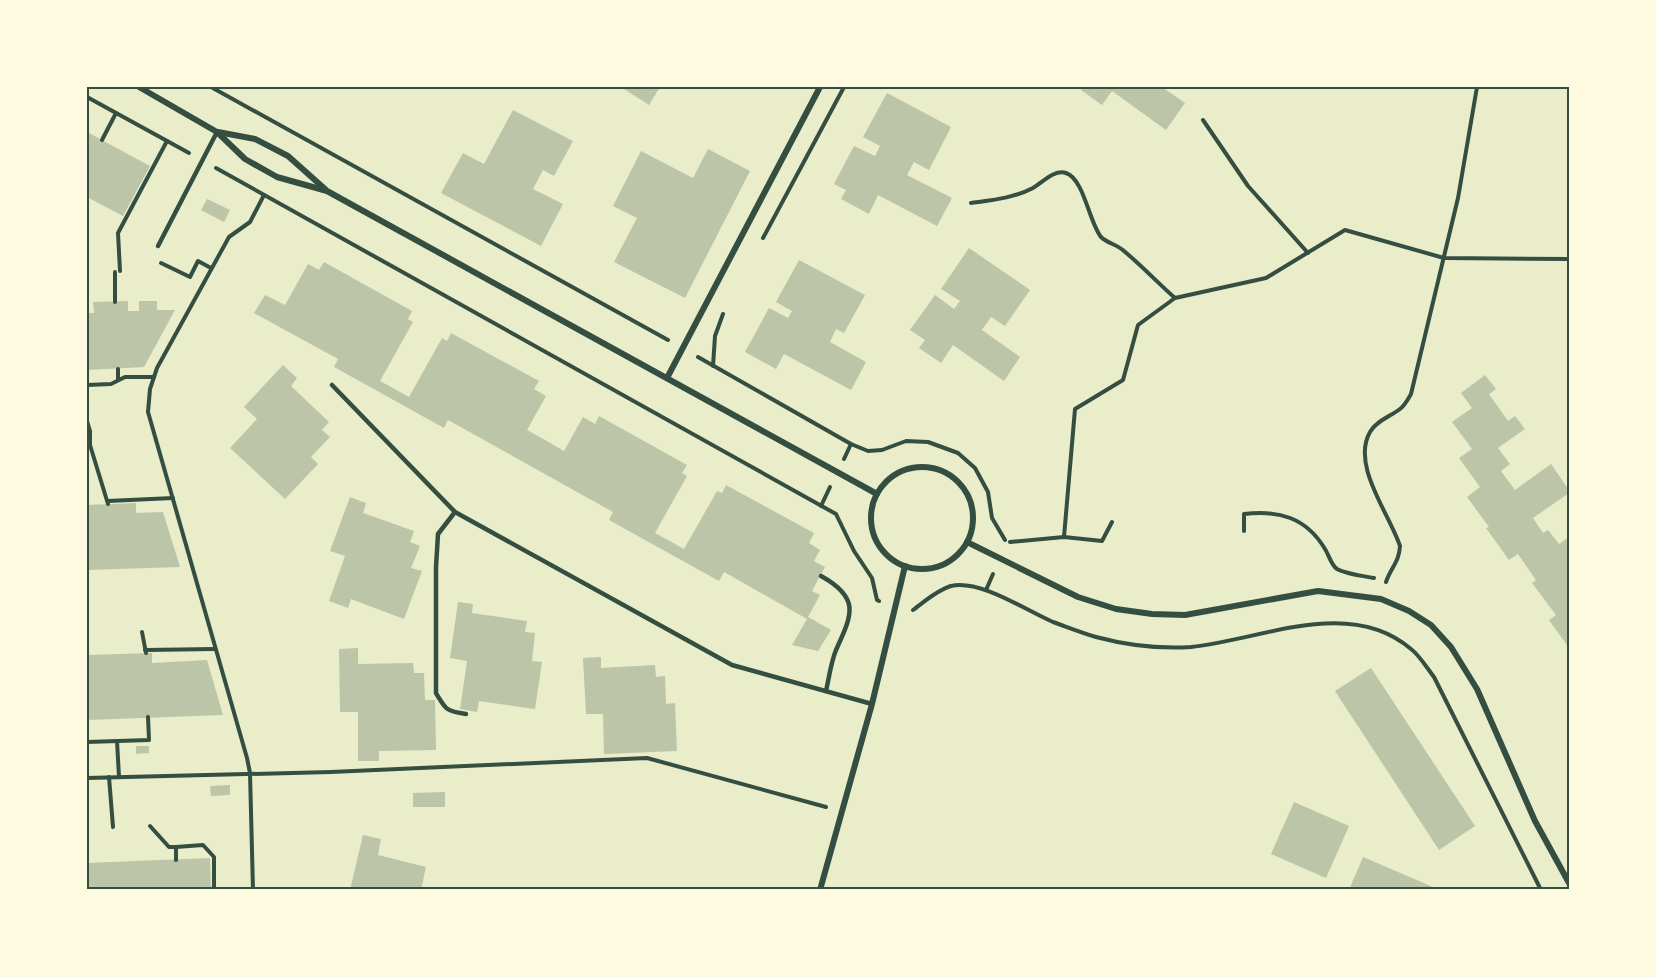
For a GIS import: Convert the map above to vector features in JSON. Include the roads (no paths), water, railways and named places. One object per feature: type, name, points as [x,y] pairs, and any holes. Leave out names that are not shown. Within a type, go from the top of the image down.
[{"type":"street","points":[[140,87],[217,132],[245,159],[277,177],[327,191]]},
{"type":"street","points":[[667,378],[820,87]]},
{"type":"street","points":[[217,132],[255,139],[288,156],[327,191],[877,494]]},
{"type":"street","points":[[910,469],[938,470],[948,475],[965,492],[971,504],[973,523],[967,542],[951,560],[939,566],[921,569],[905,566],[892,560],[876,541],[871,521],[877,494],[888,481],[910,469]]},
{"type":"street","points":[[967,542],[1078,597],[1116,609],[1152,614],[1185,615],[1318,591],[1381,599],[1409,611],[1431,625],[1451,647],[1477,689],[1535,821],[1569,883]]},
{"type":"street","points":[[820,890],[872,704],[905,566]]},
{"type":"lane","points":[[158,246],[217,132]]},
{"type":"lane","points":[[332,385],[455,512],[732,665],[872,704]]},
{"type":"lane","points":[[455,512],[438,534],[436,693],[444,708],[466,714]]},
{"type":"lane","points":[[821,576],[834,583],[843,592],[848,600],[850,611],[849,624],[835,652],[826,691]]}]
